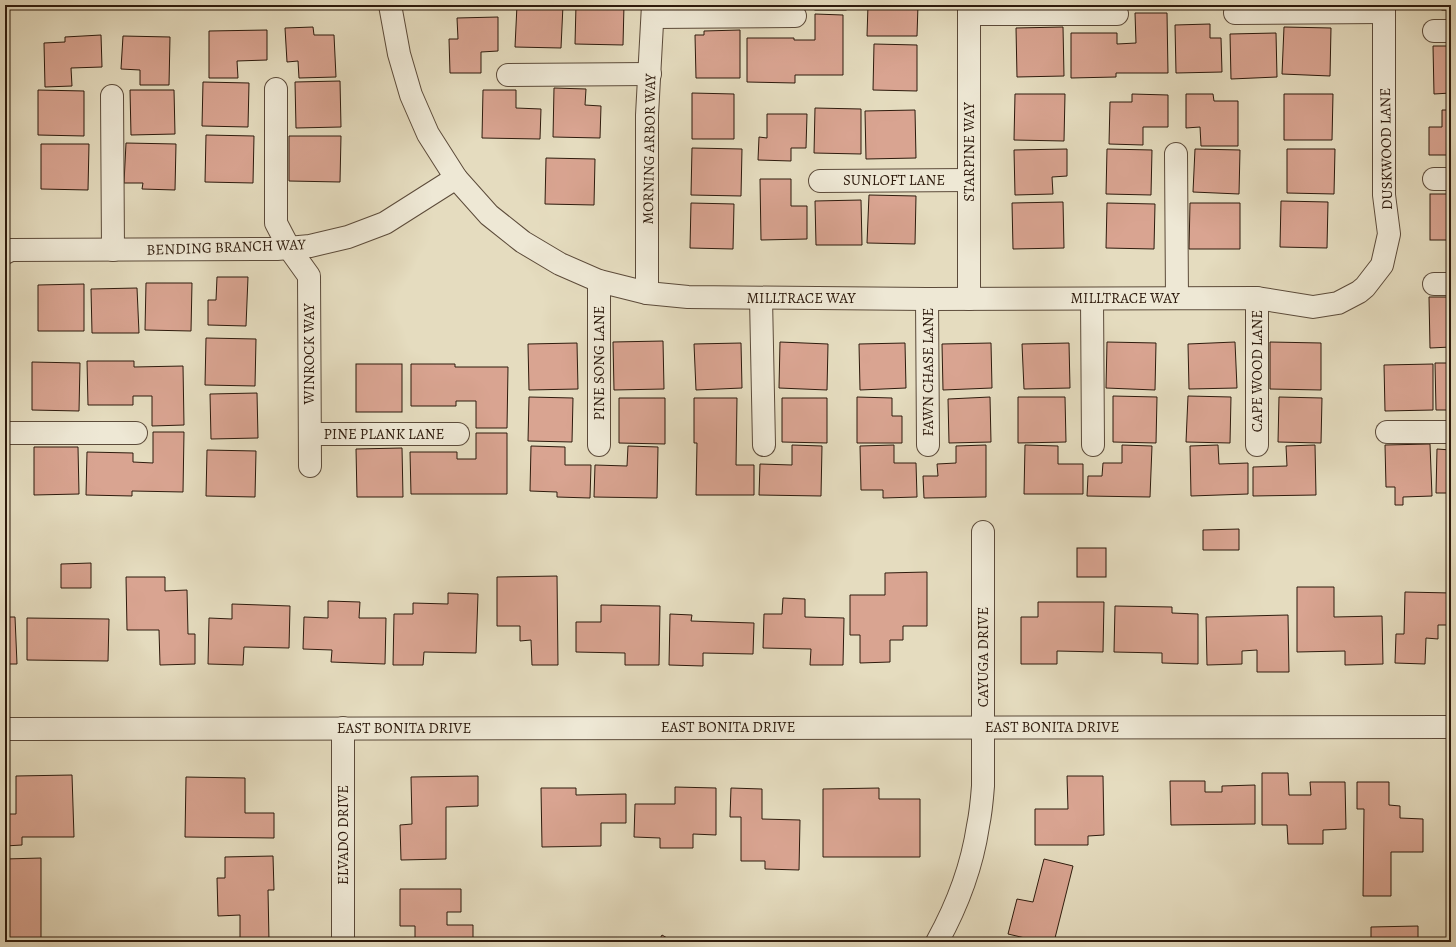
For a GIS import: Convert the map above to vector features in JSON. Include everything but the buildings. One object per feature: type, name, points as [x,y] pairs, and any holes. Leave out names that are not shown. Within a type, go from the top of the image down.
[{"type":"street","name":"MILLTRACE WAY","points":[[390,5],[399,54],[411,95],[428,134],[456,178],[489,215],[523,242],[560,264],[599,281],[647,293],[688,297],[927,299],[1257,298],[1312,307],[1338,303],[1358,292],[1365,286]]},
{"type":"street","points":[[969,9],[1117,14]]},
{"type":"street","name":"STARPINE WAY","points":[[969,9],[969,299]]},
{"type":"street","points":[[1235,13],[1384,9]]},
{"type":"street","name":"DUSKWOOD LANE","points":[[1365,286],[1382,265],[1389,234],[1384,194],[1384,9]]},
{"type":"street","points":[[653,11],[795,16]]},
{"type":"street","name":"MORNING ARBOR WAY","points":[[647,293],[647,115],[653,11]]},
{"type":"street","points":[[508,75],[650,74]]},
{"type":"street","name":"WINROCK WAY","points":[[276,89],[276,223],[289,248],[309,276],[310,466]]},
{"type":"street","points":[[112,96],[113,250]]},
{"type":"street","points":[[1176,154],[1177,298]]},
{"type":"street","name":"BENDING BRANCH WAY","points":[[5,253],[11,250],[269,249],[310,246],[348,236],[385,223],[456,178]]},
{"type":"street","name":"SUNLOFT LANE","points":[[820,181],[969,180]]},
{"type":"street","name":"PINE SONG LANE","points":[[599,281],[599,445]]},
{"type":"street","points":[[761,298],[764,445]]},
{"type":"street","name":"CAPE WOOD LANE","points":[[1257,298],[1257,445]]},
{"type":"street","name":"FAWN CHASE LANE","points":[[927,299],[928,445]]},
{"type":"street","points":[[1092,299],[1093,445]]},
{"type":"street","points":[[1388,432],[1451,432]]},
{"type":"street","points":[[5,433],[136,433]]},
{"type":"street","name":"PINE PLANK LANE","points":[[310,434],[458,434]]},
{"type":"street","name":"CAYUGA DRIVE","points":[[937,942],[948,922],[968,872],[978,827],[983,786],[983,532]]},
{"type":"street","name":"EAST BONITA DRIVE","points":[[5,729],[1451,727]]},
{"type":"street","name":"ELVADO DRIVE","points":[[343,728],[343,942]]}]
